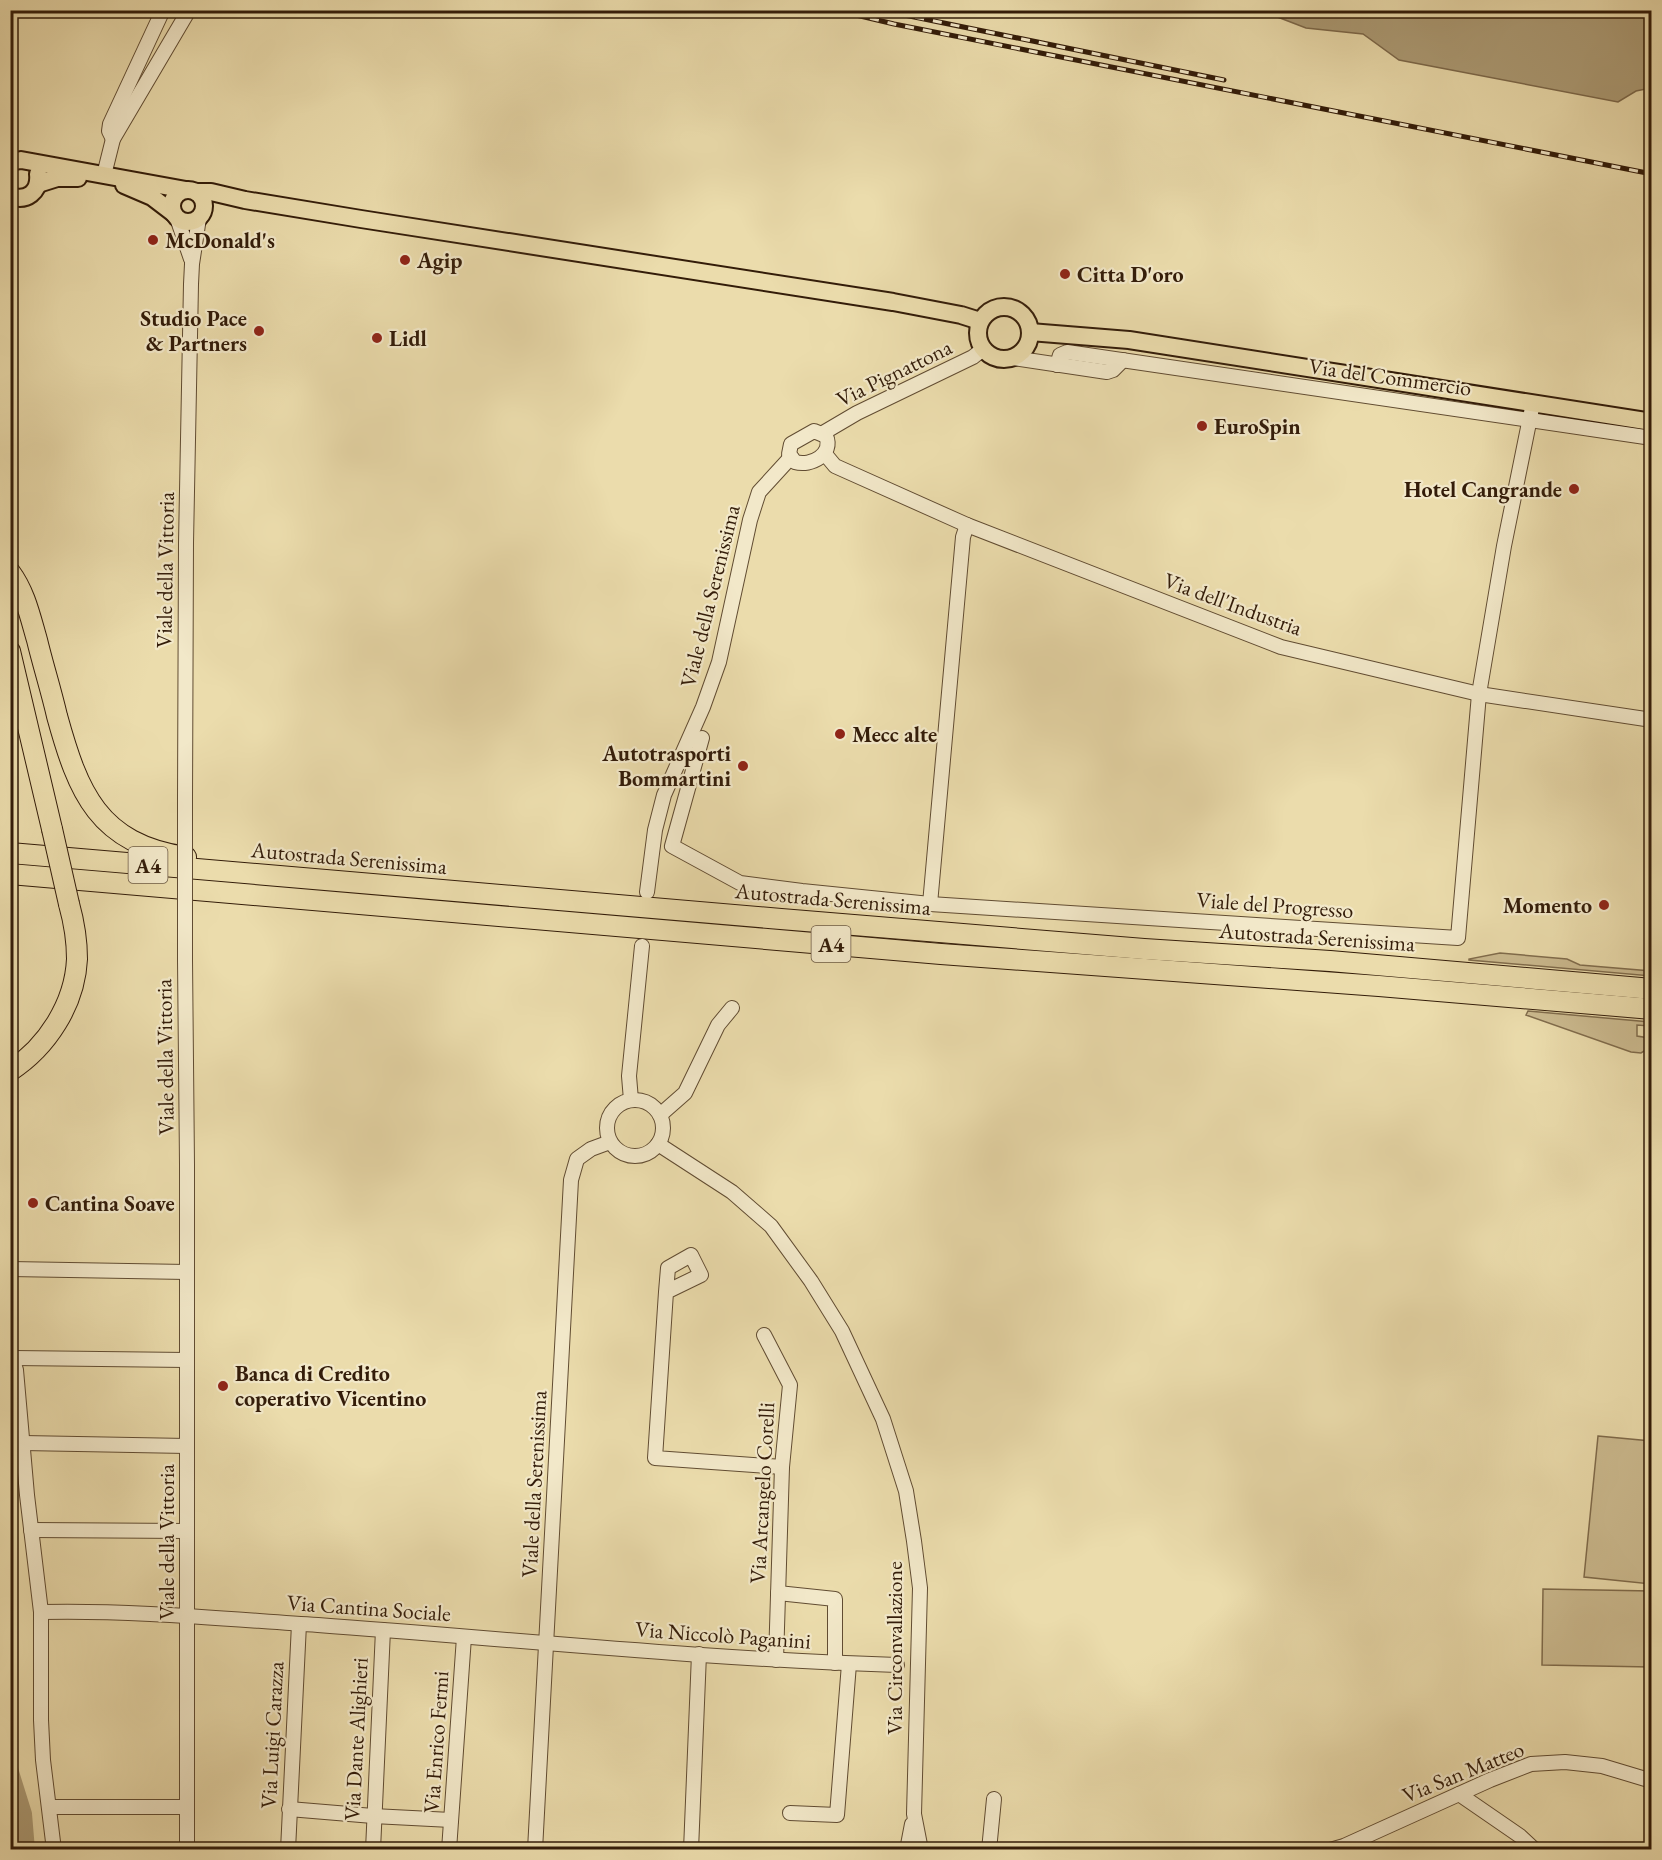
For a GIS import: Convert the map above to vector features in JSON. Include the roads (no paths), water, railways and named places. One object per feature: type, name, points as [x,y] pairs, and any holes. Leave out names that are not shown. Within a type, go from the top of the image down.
[{"type":"highway","points":[[10,572],[28,608],[68,757],[84,792],[101,816],[136,843],[160,852],[239,864],[285,877]]},
{"type":"highway","points":[[10,651],[63,903],[65,954],[61,982],[50,1010],[38,1030],[10,1056]]},
{"type":"highway","points":[[10,702],[46,829]]},
{"type":"highway","name":"Autostrada Serenissima","points":[[10,853],[781,920],[1330,961],[1652,989]]},
{"type":"highway","name":"Autostrada Serenissima","points":[[10,874],[941,954],[1652,1009]]},
{"type":"highway","points":[[10,886],[43,886],[91,881]]},
{"type":"highway","points":[[10,1071],[32,1054],[44,1041],[68,999],[73,984],[77,960],[75,928],[63,903]]},
{"type":"main road","points":[[16,161],[191,191],[211,192],[244,200],[893,302],[961,315],[980,321]]},
{"type":"main road","points":[[10,196],[26,198],[31,195],[39,179],[36,168],[16,161]]},
{"type":"main road","points":[[38,184],[57,178],[72,177],[129,186],[152,197],[186,222],[220,204],[244,200]]},
{"type":"main road","points":[[175,216],[173,200],[178,193],[191,191],[202,200],[204,209],[201,216]]},
{"type":"main road","points":[[1000,307],[1013,308],[1023,315],[1030,332],[1025,348],[1012,358],[1000,359],[993,357],[983,349],[977,332],[980,321],[988,311],[1000,307]]},
{"type":"main road","points":[[1030,332],[1129,340],[1532,411],[1652,422]]},
{"type":"street","points":[[113,139],[109,131],[110,124],[163,10]]},
{"type":"street","points":[[104,175],[113,139],[189,10]]},
{"type":"street","name":"Viale della Vittoria","points":[[175,216],[192,264]]},
{"type":"street","name":"Viale della Vittoria","points":[[187,1850],[186,543],[192,264],[201,216]]},
{"type":"street","name":"Via Pignattona","points":[[823,433],[857,413],[973,357],[983,349]]},
{"type":"street","name":"Via del Commercio","points":[[1012,358],[1057,366],[1060,355],[1067,352],[1532,411],[1652,438]]},
{"type":"street","name":"Viale del Progresso","points":[[702,738],[672,846],[740,883],[930,904],[1458,938],[1479,694],[1504,546],[1532,411]]},
{"type":"street","points":[[814,431],[826,436],[829,445],[825,454],[802,464],[795,462],[789,450],[794,441],[814,431]]},
{"type":"street","name":"Via dell'Industria","points":[[825,454],[835,466],[967,525],[1281,646],[1479,694],[1652,720]]},
{"type":"street","name":"Viale della Serenissima","points":[[647,892],[655,830],[664,795],[703,707],[719,662],[750,520],[759,492],[791,457]]},
{"type":"street","points":[[930,904],[962,549],[967,525]]},
{"type":"street","points":[[631,1100],[629,1076],[642,946]]},
{"type":"street","points":[[660,1115],[685,1093],[718,1025],[732,1008]]},
{"type":"street","points":[[631,1100],[648,1103],[660,1115],[663,1125],[662,1135],[652,1151],[643,1156],[624,1155],[610,1142],[606,1124],[614,1108],[631,1100]]},
{"type":"street","name":"Viale della Serenissima","points":[[535,1850],[573,1167],[581,1155],[610,1142]]},
{"type":"street","name":"Via Circonvallazione","points":[[658,1144],[732,1192],[771,1226],[811,1281],[842,1331],[883,1419],[906,1491],[920,1588],[914,1814],[907,1850]]},
{"type":"street","points":[[10,1269],[187,1272]]},
{"type":"street","points":[[666,1292],[655,1458],[782,1467]]},
{"type":"street","name":"Via Arcangelo Corelli","points":[[764,1335],[790,1385],[782,1467],[776,1660]]},
{"type":"street","points":[[54,1850],[43,1760],[42,1612],[31,1530],[16,1370],[12,1354],[187,1360]]},
{"type":"street","points":[[23,1443],[187,1446]]},
{"type":"street","points":[[31,1530],[187,1531]]},
{"type":"street","points":[[778,1593],[835,1599],[837,1602],[835,1663]]},
{"type":"street","name":"Via Cantina Sociale","points":[[42,1612],[187,1615],[547,1644]]},
{"type":"street","name":"Via Luigi Carazza","points":[[288,1850],[299,1624]]},
{"type":"street","name":"Via Dante Alighieri","points":[[373,1850],[383,1630]]},
{"type":"street","name":"Via Enrico Fermi","points":[[449,1850],[464,1637]]},
{"type":"street","name":"Via Niccolò Paganini","points":[[547,1644],[776,1660],[897,1665]]},
{"type":"street","points":[[691,1850],[699,1654]]},
{"type":"street","points":[[790,1813],[837,1815],[849,1664]]},
{"type":"street","name":"Via San Matteo","points":[[1330,1850],[1344,1846],[1531,1764],[1564,1762],[1602,1766],[1652,1781]]},
{"type":"street","points":[[1459,1794],[1520,1836],[1535,1850]]},
{"type":"street","points":[[989,1850],[994,1799]]},
{"type":"street","points":[[50,1807],[187,1807]]},
{"type":"street","points":[[289,1809],[451,1820]]},
{"type":"street","name":"Via Circonvallazione","points":[[914,1814],[921,1850]]},
{"type":"waterway","points":[[10,1769],[24,1814],[27,1850]]},
{"type":"railway","points":[[835,10],[894,24],[1652,174]]},
{"type":"railway","points":[[880,10],[1224,80]]},
{"type":"place","name":"McDonald's","points":[[153,240]]},
{"type":"place","name":"Agip","points":[[405,260]]},
{"type":"place","name":"Citta D'oro","points":[[1065,274]]},
{"type":"place","name":"Studio Pace & Partners","points":[[259,331]]},
{"type":"place","name":"Lidl","points":[[377,338]]},
{"type":"place","name":"EuroSpin","points":[[1202,426]]},
{"type":"place","name":"Hotel Cangrande","points":[[1574,489]]},
{"type":"place","name":"Mecc alte","points":[[840,734]]},
{"type":"place","name":"Autotrasporti Bommartini","points":[[743,766]]},
{"type":"place","name":"Momento","points":[[1604,905]]},
{"type":"place","name":"Cantina Soave","points":[[33,1203]]},
{"type":"place","name":"Banca di Credito coperativo Vicentino","points":[[223,1386]]}]
